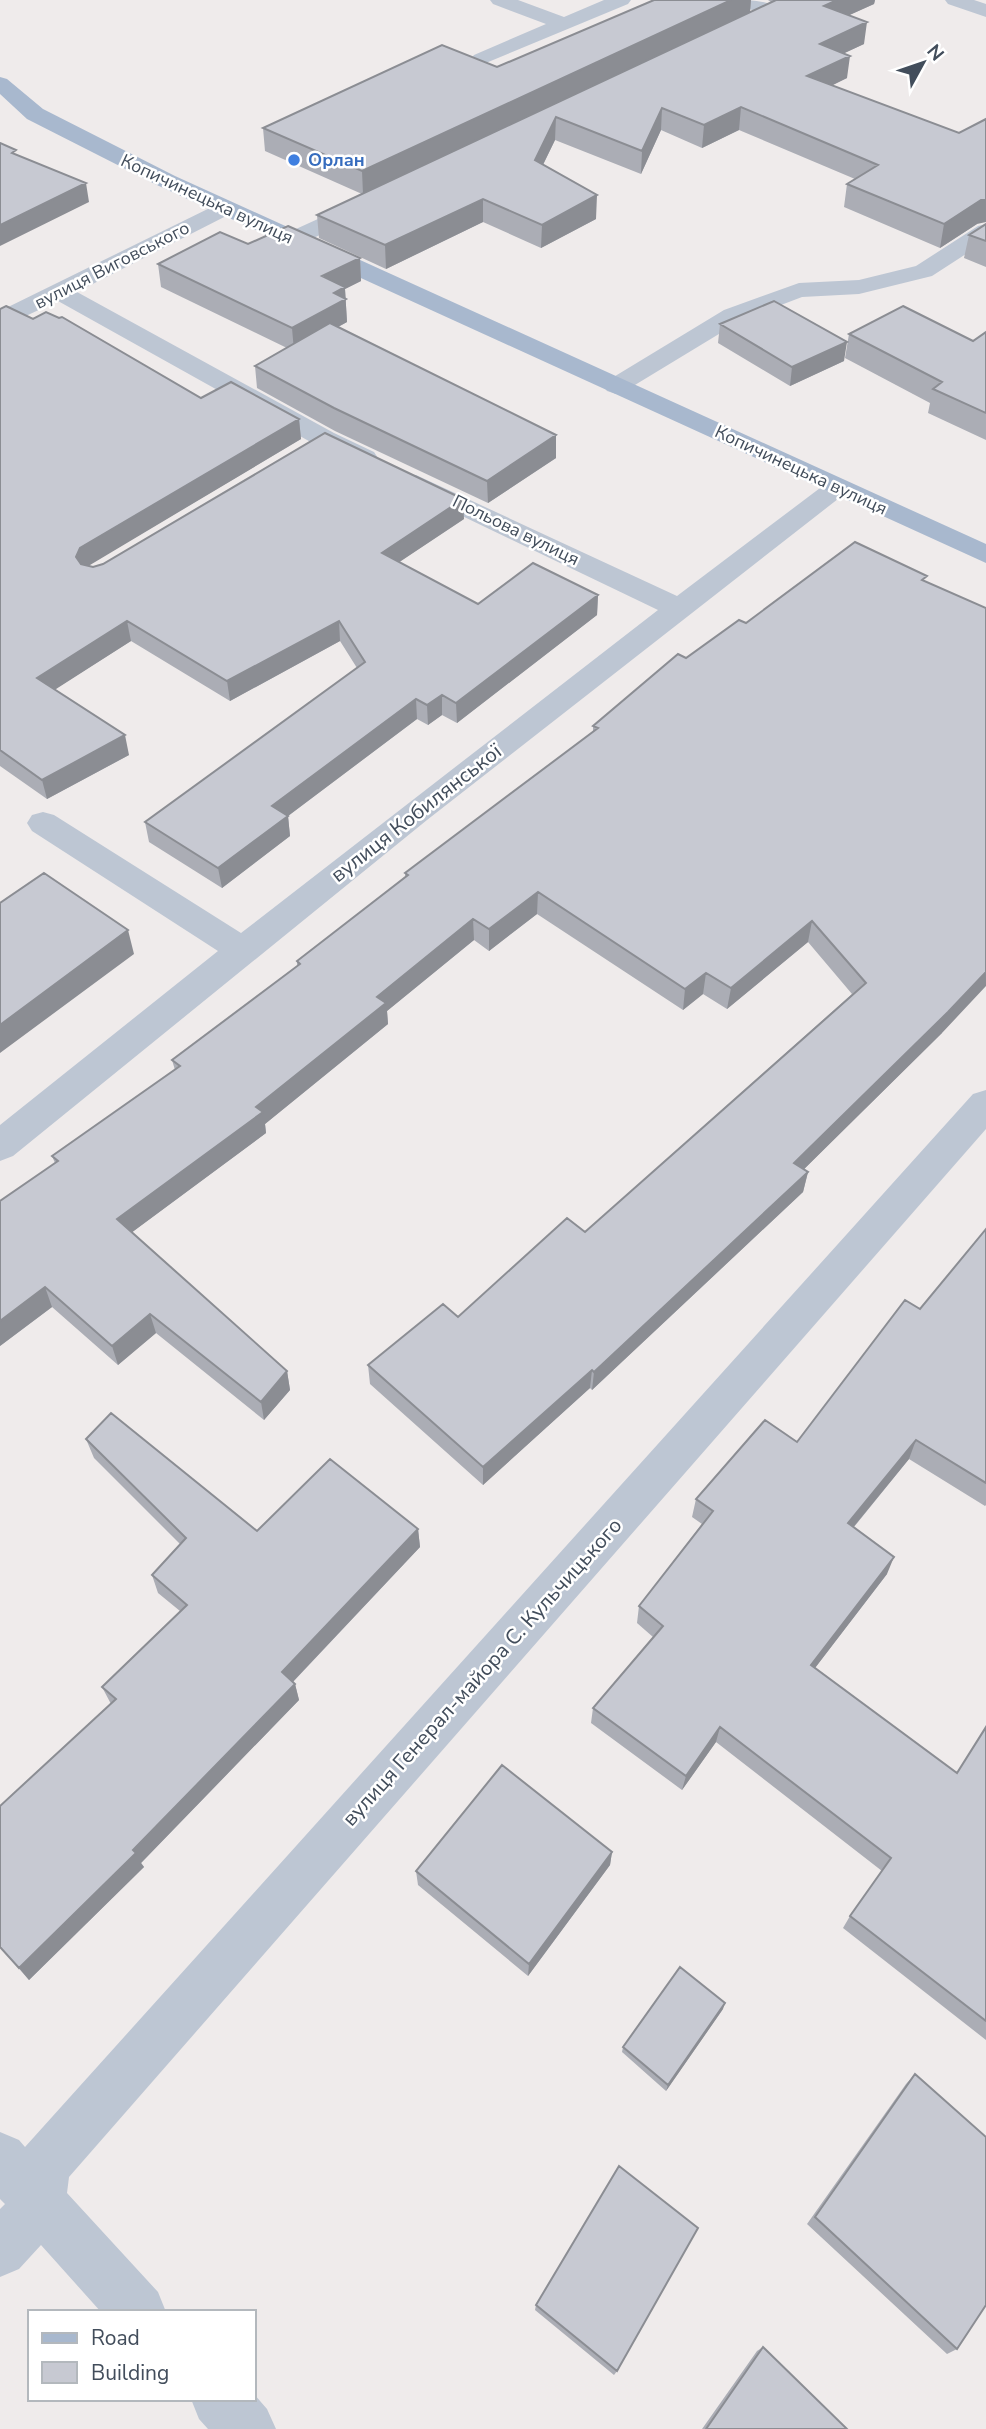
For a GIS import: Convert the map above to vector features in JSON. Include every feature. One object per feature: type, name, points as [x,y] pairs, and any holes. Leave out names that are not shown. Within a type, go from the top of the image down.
[{"type":"main road","name":"Копичинецька вулиця","points":[[0,83],[18,101],[62,129],[225,208],[986,555]]},
{"type":"street","points":[[500,0],[562,23]]},
{"type":"street","points":[[481,59],[621,0]]},
{"type":"street","points":[[723,36],[773,12],[744,0]]},
{"type":"street","points":[[955,0],[986,11]]},
{"type":"street","points":[[293,239],[382,197]]},
{"type":"street","name":"вулиця Виговського","points":[[0,321],[225,208]]},
{"type":"street","points":[[616,386],[733,315],[799,290],[859,286],[925,271],[986,231]]},
{"type":"street","name":"Польова вулиця","points":[[59,292],[314,446],[678,608]]},
{"type":"street","name":"вулиця Кобилянської","points":[[0,1146],[240,949],[678,608],[838,488]]},
{"type":"street","points":[[43,822],[240,949]]},
{"type":"street","name":"вулиця Генерал-майора С. Кульчицького","points":[[39,2206],[43,2166],[986,1104]]},
{"type":"street","points":[[0,2160],[136,2310]]},
{"type":"street","points":[[0,2250],[39,2206]]},
{"type":"street","points":[[221,2401],[247,2429]]},
{"type":"building","points":[[654,0],[731,0],[362,171],[263,128],[442,45],[497,67]]},
{"type":"building","points":[[776,0],[837,0],[824,6],[867,22],[820,44],[850,56],[807,76],[959,133],[986,119],[986,200],[981,200],[944,224],[847,184],[878,165],[741,107],[704,125],[662,108],[642,151],[556,117],[535,160],[597,195],[542,225],[483,199],[385,245],[317,215]]},
{"type":"building","points":[[0,143],[16,150],[12,153],[86,183],[0,225]]},
{"type":"building","points":[[986,224],[986,241],[969,235]]},
{"type":"building","points":[[288,226],[360,258],[322,276],[345,287],[334,293],[346,299],[292,328],[158,264],[220,232],[248,244]]},
{"type":"building","points":[[774,301],[847,342],[792,367],[720,324]]},
{"type":"building","points":[[6,306],[33,319],[46,312],[62,317],[201,398],[231,382],[299,419],[80,548],[76,557],[81,564],[93,567],[103,564],[325,433],[463,499],[382,553],[478,604],[533,563],[598,595],[456,703],[442,695],[427,705],[416,699],[272,806],[288,816],[218,868],[145,822],[365,662],[339,621],[227,681],[127,621],[37,678],[125,735],[42,780],[0,750],[0,309]]},
{"type":"building","points":[[903,306],[973,341],[986,332],[986,413],[933,389],[942,382],[849,334]]},
{"type":"building","points":[[330,323],[556,435],[487,481],[334,408],[255,366]]},
{"type":"building","points":[[855,542],[927,576],[922,580],[986,608],[986,972],[794,1163],[808,1172],[594,1372],[592,1370],[483,1467],[368,1365],[443,1304],[458,1317],[567,1218],[585,1232],[866,983],[812,921],[731,988],[706,973],[685,989],[538,892],[489,929],[473,919],[377,997],[386,1003],[256,1107],[263,1112],[117,1219],[287,1371],[261,1402],[150,1314],[112,1346],[45,1287],[0,1321],[0,1201],[58,1161],[52,1156],[180,1066],[172,1060],[300,964],[297,961],[408,875],[405,873],[598,728],[593,726],[678,654],[686,658],[739,620],[746,623]]},
{"type":"building","points":[[44,873],[128,930],[0,1025],[0,903]]},
{"type":"building","points":[[986,1229],[986,1483],[916,1440],[848,1523],[894,1557],[811,1665],[957,1773],[986,1727],[986,2021],[850,1916],[891,1858],[720,1727],[686,1776],[593,1708],[663,1626],[639,1606],[713,1511],[696,1499],[765,1420],[797,1442],[905,1300],[920,1309]]},
{"type":"building","points":[[111,1413],[257,1531],[330,1459],[418,1529],[282,1672],[295,1684],[133,1850],[136,1853],[19,1968],[0,1947],[0,1806],[116,1699],[102,1687],[187,1605],[152,1575],[186,1538],[86,1439]]},
{"type":"building","points":[[502,1765],[612,1852],[529,1964],[416,1871]]},
{"type":"building","points":[[680,1967],[725,2003],[668,2085],[623,2047]]},
{"type":"building","points":[[915,2074],[986,2137],[986,2305],[957,2349],[815,2217]]},
{"type":"building","points":[[619,2166],[698,2228],[617,2371],[536,2305]]},
{"type":"building","points":[[763,2347],[847,2429],[706,2429]]},
{"type":"place","name":"Орлан","points":[[294,160]]}]
